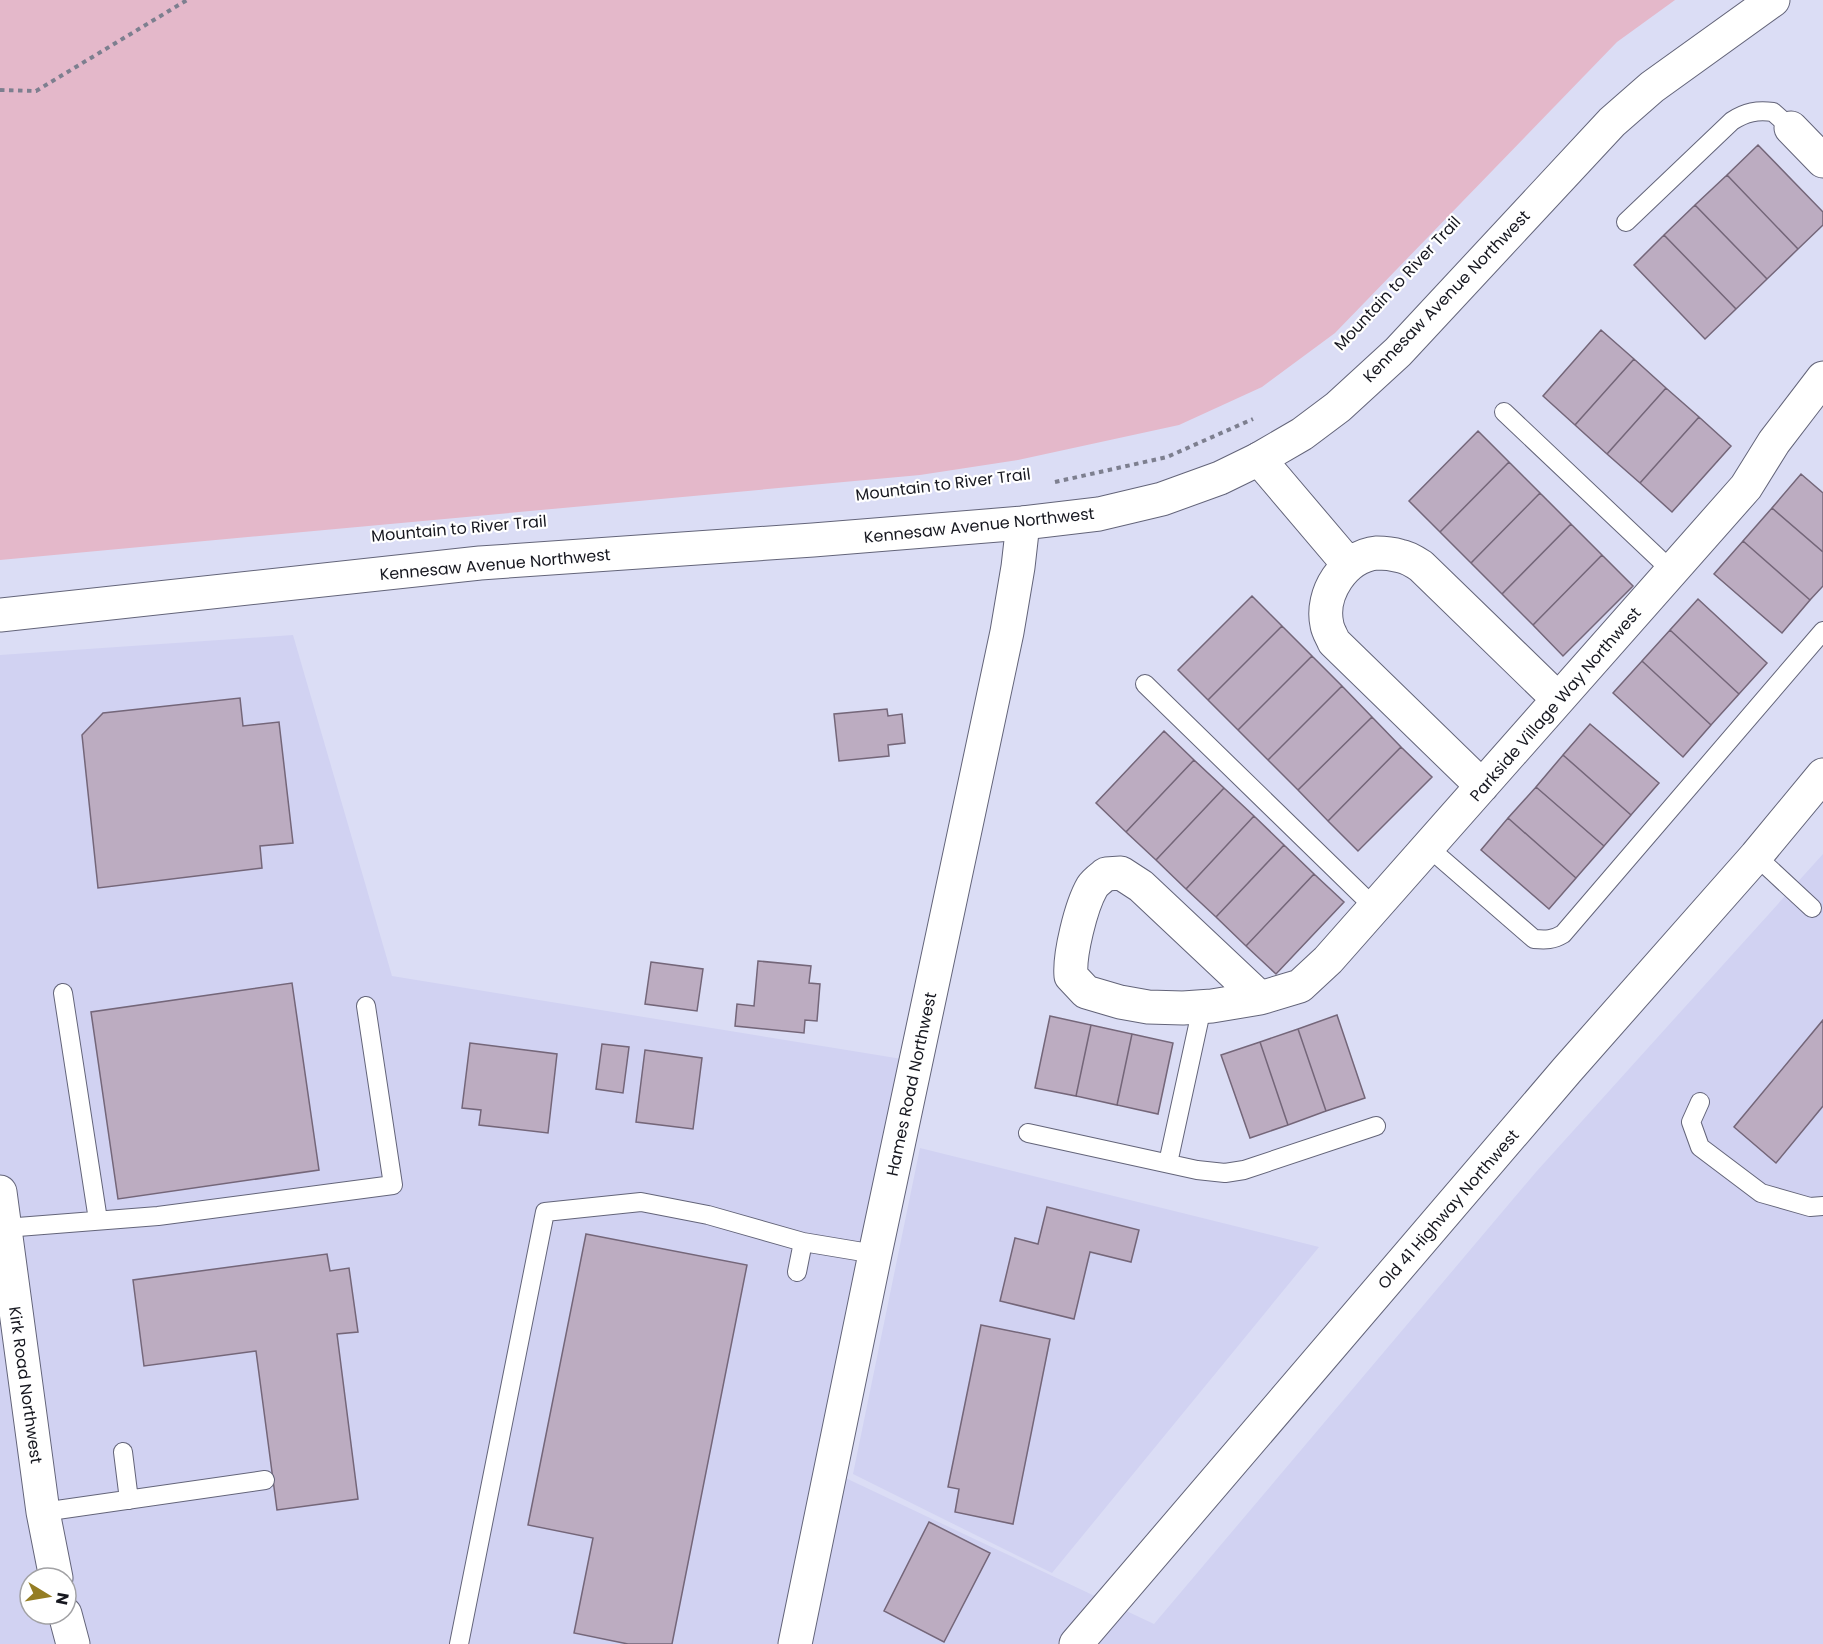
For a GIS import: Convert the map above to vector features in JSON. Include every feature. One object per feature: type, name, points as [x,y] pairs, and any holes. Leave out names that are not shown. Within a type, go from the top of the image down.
[{"type":"street","name":"Kennesaw Avenue Northwest","points":[[0,615],[480,563],[1023,523],[1099,514],[1162,499],[1220,478],[1259,459],[1302,434],[1338,407],[1398,352],[1612,122],[1652,87],[1773,0]]},
{"type":"street","points":[[1791,128],[1823,161]]},
{"type":"street","name":"Parkside Village Way Northwest","points":[[1260,998],[1141,885],[1121,873],[1106,874],[1093,886],[1083,912],[1070,963],[1071,976],[1086,992],[1120,1002],[1183,1008],[1260,998],[1300,986],[1328,960],[1375,908],[1746,487],[1774,442],[1823,378]]},
{"type":"street","points":[[1259,459],[1349,565]]},
{"type":"street","name":"Hames Road Northwest","points":[[795,1644],[1007,632],[1023,523]]},
{"type":"street","points":[[1482,786],[1334,642],[1327,624],[1326,605],[1330,590],[1341,572],[1361,558],[1377,553],[1402,556],[1421,566],[1558,699]]},
{"type":"street","name":"Old 41 Highway Northwest","points":[[1076,1644],[1567,1070],[1823,776]]},
{"type":"street","name":"Kirk Road Northwest","points":[[0,1192],[43,1512],[54,1566]]},
{"type":"street","points":[[68,1626],[73,1644]]},
{"type":"lane","points":[[1626,222],[1740,116],[1751,112],[1773,112],[1791,128]]},
{"type":"lane","points":[[1504,412],[1672,571]]},
{"type":"lane","points":[[1428,847],[1534,939],[1548,941],[1557,938],[1823,631]]},
{"type":"lane","points":[[1145,684],[1375,908]]},
{"type":"lane","points":[[1756,855],[1812,908]]},
{"type":"lane","points":[[63,993],[98,1220]]},
{"type":"lane","points":[[5,1228],[158,1216],[393,1185],[366,1006]]},
{"type":"lane","points":[[1168,1163],[1203,1007]]},
{"type":"lane","points":[[1700,1102],[1691,1122],[1700,1147],[1761,1193],[1810,1207],[1823,1206]]},
{"type":"lane","points":[[1028,1132],[1216,1173],[1244,1170],[1376,1126]]},
{"type":"lane","points":[[459,1644],[545,1212],[641,1202],[708,1215],[803,1242],[875,1254]]},
{"type":"lane","points":[[797,1272],[803,1242]]},
{"type":"lane","points":[[123,1452],[129,1500]]},
{"type":"lane","points":[[43,1512],[265,1480]]},
{"type":"path","points":[[0,90],[36,91],[187,0]]},
{"type":"path","name":"Mountain to River Trail","points":[[1054,482],[1167,457],[1254,419]]},
{"type":"shaded area","points":[[0,0],[1675,0],[1617,42],[1335,333],[1262,387],[1179,425],[1018,460],[920,475],[0,560]]},
{"type":"shaded area","points":[[293,635],[392,976],[902,1059],[816,1464],[1154,1624],[1536,1172],[1823,854],[1823,1644],[0,1644],[0,655]]},
{"type":"shaded area","points":[[920,1148],[1319,1247],[1052,1573],[853,1474]]},
{"type":"building","points":[[1758,145],[1823,212],[1823,225],[1798,249],[1727,175]]},
{"type":"building","points":[[1727,175],[1798,249],[1767,279],[1695,205]]},
{"type":"building","points":[[1695,205],[1767,279],[1736,309],[1664,235]]},
{"type":"building","points":[[1664,235],[1736,309],[1705,339],[1634,265]]},
{"type":"building","points":[[1601,330],[1634,359],[1575,425],[1543,396]]},
{"type":"building","points":[[1634,359],[1666,388],[1607,454],[1575,425]]},
{"type":"building","points":[[1666,388],[1699,417],[1640,483],[1607,454]]},
{"type":"building","points":[[1699,417],[1731,446],[1672,512],[1640,483]]},
{"type":"building","points":[[1478,431],[1509,462],[1440,532],[1409,501]]},
{"type":"building","points":[[1509,462],[1540,493],[1471,563],[1440,532]]},
{"type":"building","points":[[1801,474],[1823,493],[1823,552],[1772,508]]},
{"type":"building","points":[[1540,493],[1571,524],[1502,594],[1471,563]]},
{"type":"building","points":[[1772,508],[1823,552],[1823,586],[1810,600],[1743,541]]},
{"type":"building","points":[[1571,524],[1602,555],[1533,625],[1502,594]]},
{"type":"building","points":[[1743,541],[1810,600],[1782,633],[1714,574]]},
{"type":"building","points":[[1602,555],[1633,586],[1563,656],[1533,625]]},
{"type":"building","points":[[1252,596],[1282,626],[1208,700],[1178,670]]},
{"type":"building","points":[[1698,599],[1767,663],[1739,694],[1670,630]]},
{"type":"building","points":[[1282,626],[1312,656],[1238,730],[1208,700]]},
{"type":"building","points":[[1670,630],[1739,694],[1711,725],[1642,661]]},
{"type":"building","points":[[1312,656],[1342,686],[1268,760],[1238,730]]},
{"type":"building","points":[[1642,661],[1711,725],[1683,757],[1613,693]]},
{"type":"building","points":[[1342,686],[1372,717],[1298,790],[1268,760]]},
{"type":"building","points":[[240,698],[243,726],[279,722],[293,843],[260,846],[262,868],[98,888],[82,735],[103,713]]},
{"type":"building","points":[[887,709],[888,716],[902,714],[905,743],[888,745],[889,756],[839,761],[834,714]]},
{"type":"building","points":[[1372,717],[1401,747],[1328,821],[1298,790]]},
{"type":"building","points":[[1590,724],[1659,783],[1631,815],[1563,755]]},
{"type":"building","points":[[1164,731],[1194,760],[1126,832],[1096,803]]},
{"type":"building","points":[[1401,747],[1432,777],[1358,851],[1328,821]]},
{"type":"building","points":[[1563,755],[1631,815],[1604,846],[1536,787]]},
{"type":"building","points":[[1194,760],[1224,788],[1156,860],[1126,832]]},
{"type":"building","points":[[1536,787],[1604,846],[1576,878],[1508,818]]},
{"type":"building","points":[[1224,788],[1254,816],[1186,889],[1156,860]]},
{"type":"building","points":[[1254,816],[1284,845],[1216,917],[1186,889]]},
{"type":"building","points":[[1508,818],[1576,878],[1549,909],[1481,850]]},
{"type":"building","points":[[1284,845],[1314,874],[1246,946],[1216,917]]},
{"type":"building","points":[[1314,874],[1344,902],[1276,974],[1246,946]]},
{"type":"building","points":[[758,961],[811,966],[809,983],[820,984],[817,1021],[805,1020],[804,1033],[735,1026],[737,1004],[754,1006]]},
{"type":"building","points":[[651,962],[703,969],[697,1011],[645,1004]]},
{"type":"building","points":[[292,983],[319,1170],[118,1199],[91,1012]]},
{"type":"building","points":[[1337,1015],[1365,1098],[1326,1111],[1298,1029]]},
{"type":"building","points":[[1050,1016],[1091,1025],[1076,1096],[1035,1088]]},
{"type":"building","points":[[1823,1020],[1823,1106],[1776,1163],[1734,1127]]},
{"type":"building","points":[[1091,1025],[1132,1034],[1117,1105],[1076,1096]]},
{"type":"building","points":[[1298,1029],[1326,1111],[1288,1125],[1260,1042]]},
{"type":"building","points":[[1132,1034],[1173,1043],[1158,1114],[1117,1105]]},
{"type":"building","points":[[1260,1042],[1288,1125],[1250,1138],[1221,1055]]},
{"type":"building","points":[[470,1043],[557,1054],[548,1133],[479,1125],[481,1110],[462,1108]]},
{"type":"building","points":[[602,1044],[629,1047],[623,1093],[596,1089]]},
{"type":"building","points":[[645,1050],[702,1058],[693,1129],[636,1122]]},
{"type":"building","points":[[1047,1207],[1139,1230],[1131,1262],[1090,1252],[1074,1319],[1000,1301],[1015,1238],[1038,1244]]},
{"type":"building","points":[[586,1234],[747,1265],[672,1644],[628,1644],[574,1633],[593,1538],[528,1525]]},
{"type":"building","points":[[327,1254],[330,1271],[349,1268],[358,1332],[337,1334],[358,1499],[277,1510],[256,1351],[144,1366],[133,1280]]},
{"type":"building","points":[[981,1325],[1050,1339],[1013,1524],[955,1512],[959,1489],[948,1487]]},
{"type":"building","points":[[929,1522],[990,1553],[944,1642],[884,1611]]}]
